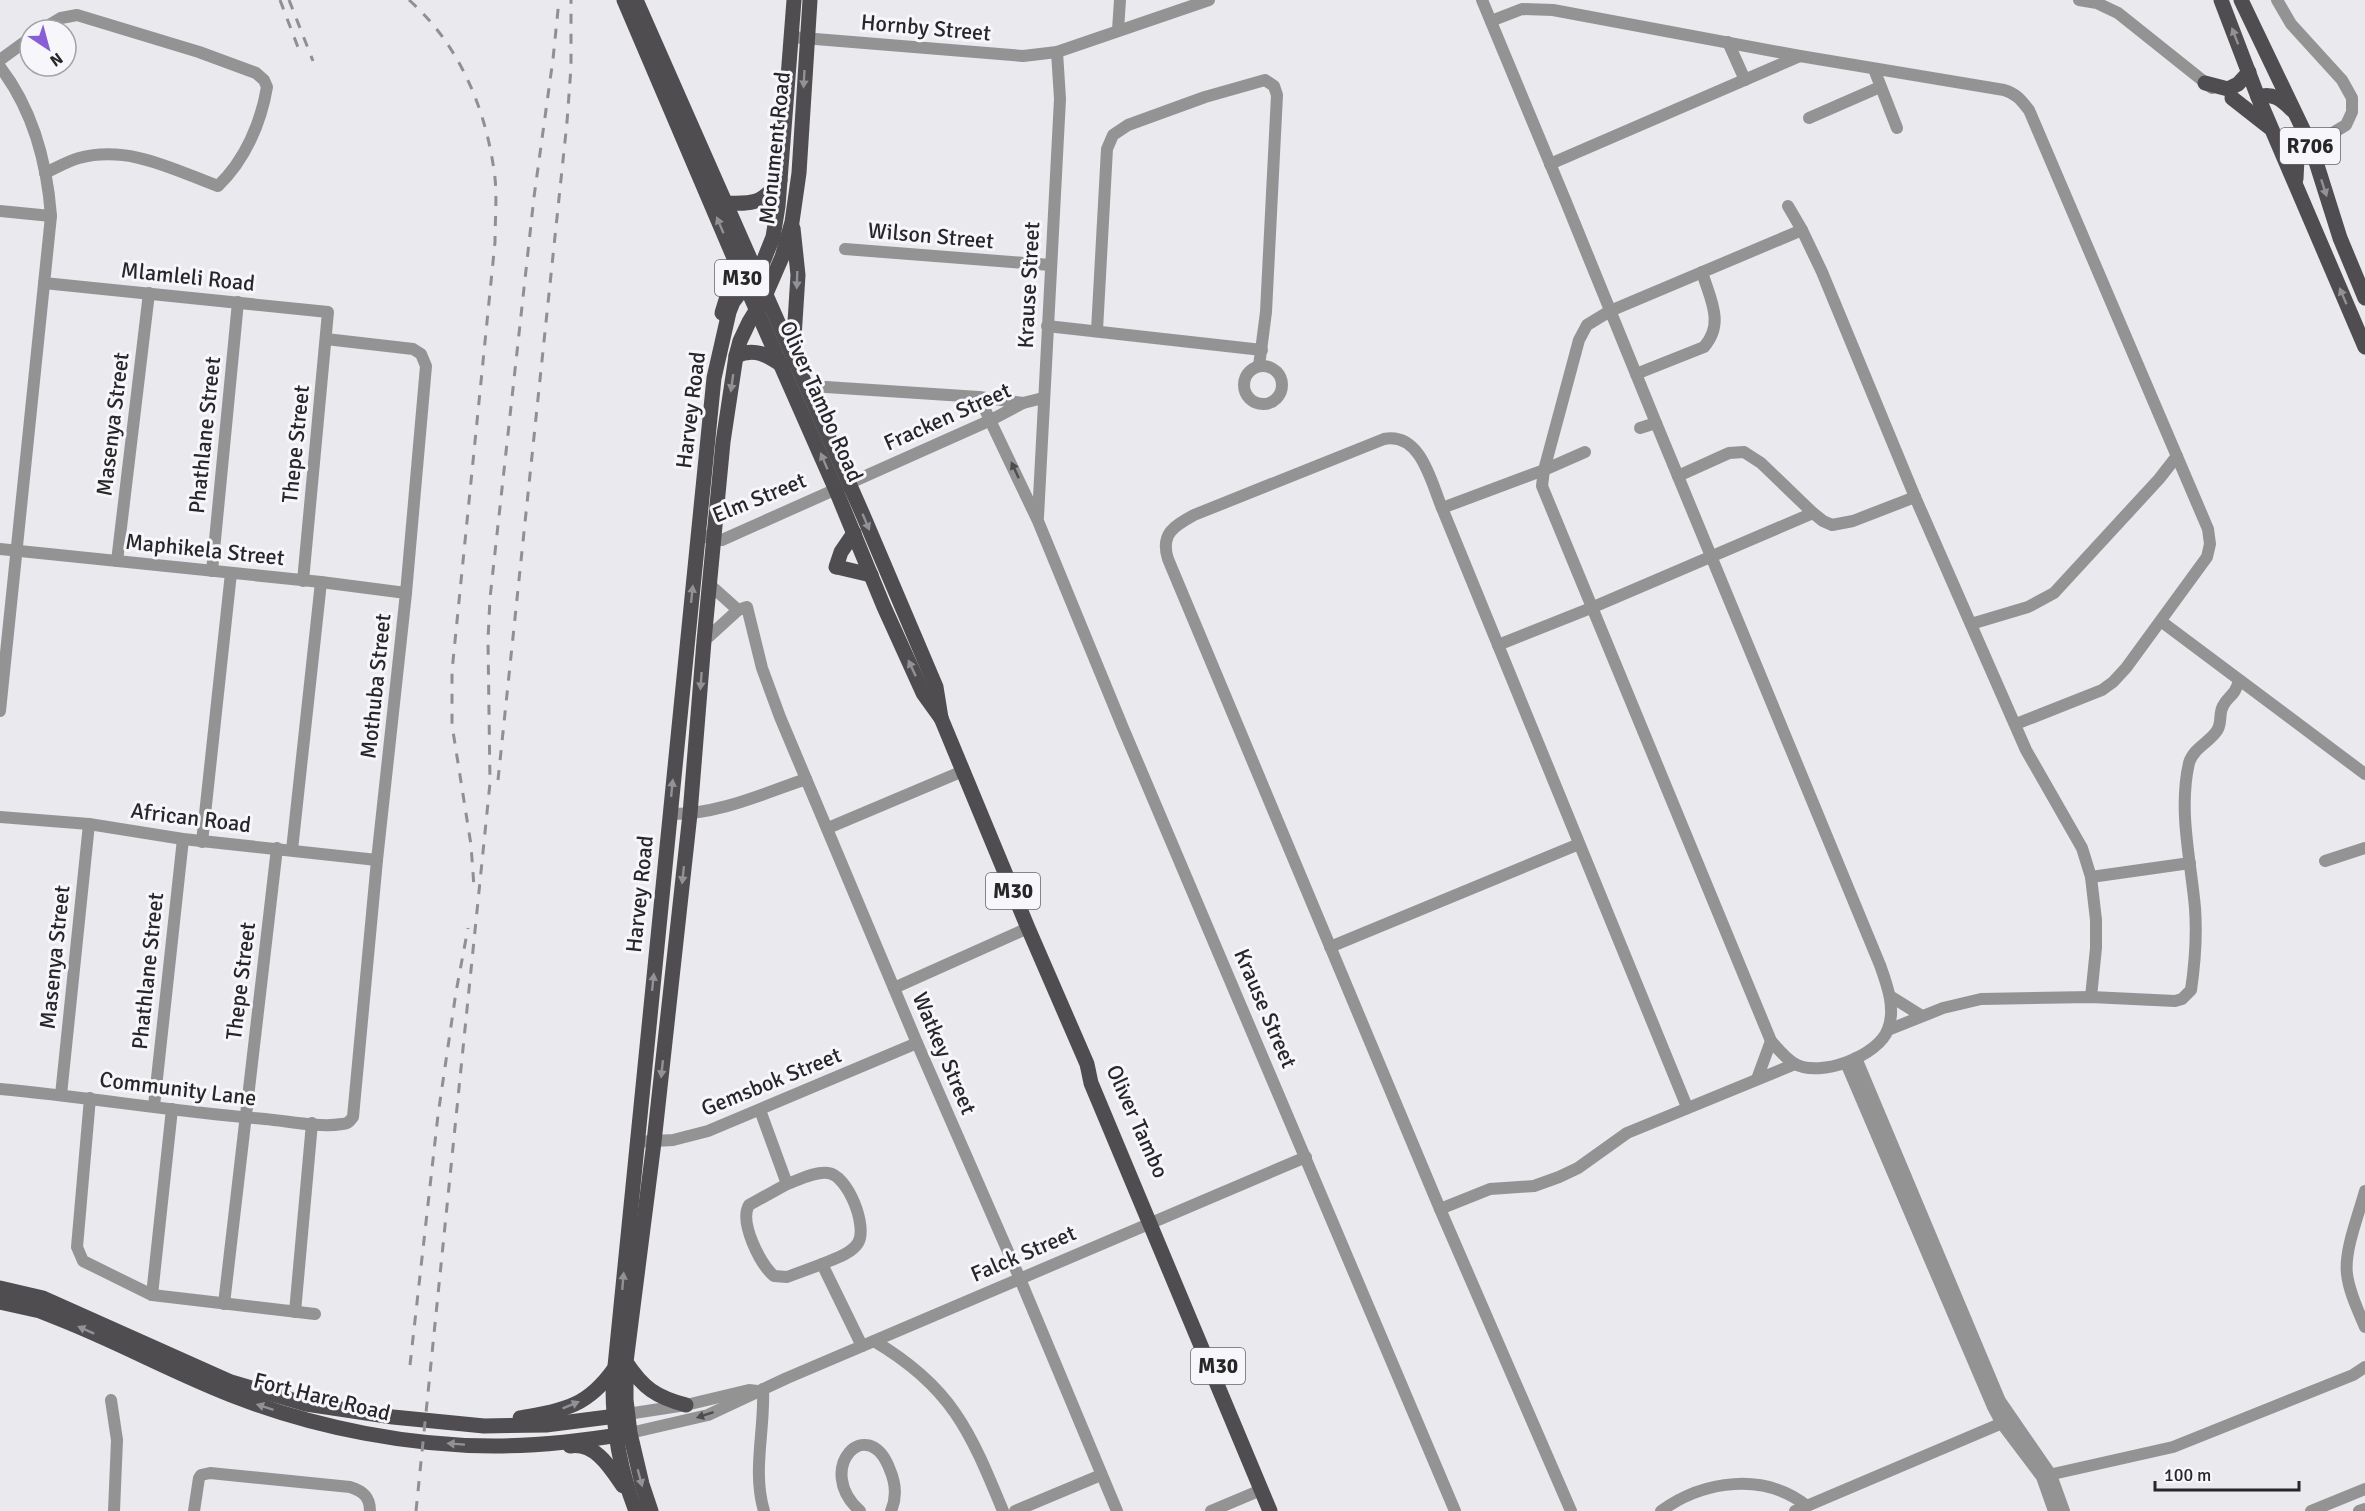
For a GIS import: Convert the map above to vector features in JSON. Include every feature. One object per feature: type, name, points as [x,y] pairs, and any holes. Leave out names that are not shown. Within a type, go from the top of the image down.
[{"type":"main road","name":"Oliver Tambo Road","points":[[624,0],[746,286],[761,302]]},
{"type":"main road","name":"Oliver Tambo Road","points":[[636,0],[756,273],[761,302],[842,485],[936,687],[941,718]]},
{"type":"main road","name":"Monument Road","points":[[746,286],[763,262],[773,237],[780,180],[794,0]]},
{"type":"main road","name":"Monument Road","points":[[761,302],[782,257],[792,222],[799,173],[810,0]]},
{"type":"main road","name":"R706","points":[[2221,0],[2271,129],[2365,347]]},
{"type":"main road","points":[[2244,6],[2267,73],[2265,85],[2258,97]]},
{"type":"main road","name":"R706","points":[[2244,6],[2310,146],[2340,238],[2365,298]]},
{"type":"main road","points":[[2205,83],[2228,89],[2238,84],[2249,72]]},
{"type":"main road","points":[[2258,97],[2265,95],[2276,97],[2297,115]]},
{"type":"main road","points":[[2232,98],[2271,129]]},
{"type":"main road","points":[[2280,150],[2297,151],[2310,146]]},
{"type":"main road","points":[[2298,191],[2295,162],[2298,156],[2310,146]]},
{"type":"main road","points":[[725,203],[748,204],[762,200],[780,180]]},
{"type":"main road","points":[[736,356],[757,351],[788,362],[798,268],[792,222]]},
{"type":"main road","points":[[714,378],[722,310],[737,264]]},
{"type":"main road","name":"Harvey Road","points":[[620,1365],[654,1142],[690,814],[713,540],[716,442],[714,378],[727,318],[733,302],[746,286]]},
{"type":"main road","name":"Harvey Road","points":[[636,1511],[630,1496],[620,1415],[620,1365],[636,1142],[698,533],[736,356],[745,329],[761,302]]},
{"type":"main road","name":"Oliver Tambo Road","points":[[842,485],[854,533],[871,575],[924,693],[941,718],[1087,1064]]},
{"type":"main road","points":[[854,533],[841,552],[836,567],[871,575]]},
{"type":"main road","name":"Oliver Tambo","points":[[1087,1064],[1091,1083],[1279,1511]]},
{"type":"main road","name":"Oliver Tambo","points":[[1153,1222],[1270,1511]]},
{"type":"main road","name":"Fort Hare Road","points":[[0,1288],[44,1298],[59,1304],[176,1359],[256,1391],[329,1408],[472,1425],[546,1425],[620,1415]]},
{"type":"main road","name":"Fort Hare Road","points":[[0,1302],[40,1311],[60,1319],[210,1387],[278,1411],[339,1427],[407,1439],[492,1446],[535,1445],[623,1434]]},
{"type":"main road","points":[[472,1425],[564,1408],[594,1394],[620,1365],[634,1374],[651,1392],[661,1398],[686,1405]]},
{"type":"main road","name":"Harvey Road","points":[[623,1434],[651,1511]]},
{"type":"main road","points":[[492,1446],[534,1450],[581,1444],[597,1453],[630,1496]]},
{"type":"street","points":[[1118,30],[1120,0]]},
{"type":"street","name":"Hornby Street","points":[[791,37],[1023,56],[1057,52],[1209,0]]},
{"type":"street","points":[[1482,0],[1880,965],[1890,996],[1888,1030]]},
{"type":"street","points":[[2079,0],[2097,3],[2118,13],[2215,91],[2232,98],[2258,97]]},
{"type":"street","points":[[2277,0],[2291,24],[2342,81],[2352,98],[2352,112],[2346,125],[2310,146]]},
{"type":"street","points":[[1491,21],[1513,11],[1532,8],[2004,90],[2013,93],[2029,110],[2208,529],[2209,551],[2162,622],[2113,682],[2102,690],[2016,724]]},
{"type":"street","points":[[45,173],[77,158],[123,153],[218,186],[237,164],[254,132],[267,87],[261,76],[199,52],[77,15],[61,18]]},
{"type":"street","points":[[1728,42],[1745,80]]},
{"type":"street","points":[[0,60],[18,47]]},
{"type":"street","name":"Krause Street","points":[[1038,521],[1060,99],[1057,52]]},
{"type":"street","points":[[1550,164],[1800,56]]},
{"type":"street","points":[[0,67],[30,116],[45,173],[51,216],[0,711]]},
{"type":"street","points":[[1874,69],[1897,128]]},
{"type":"street","points":[[1097,330],[1103,192],[1110,139],[1118,130],[1128,125],[1205,97],[1265,80],[1274,86],[1277,95],[1262,350],[1259,366]]},
{"type":"street","points":[[1809,118],[1880,87]]},
{"type":"street","points":[[1788,206],[1802,230],[1915,497],[2026,750],[2082,848],[2091,877],[2096,920],[2096,948],[2091,997]]},
{"type":"street","points":[[0,211],[51,216]]},
{"type":"street","points":[[1796,1064],[1771,1041],[1543,494],[1544,470],[1579,340],[1587,325],[1610,311],[1802,230]]},
{"type":"street","name":"Wilson Street","points":[[844,249],[1050,265]]},
{"type":"street","points":[[1636,374],[1704,347],[1708,342],[1716,327],[1715,315],[1702,272]]},
{"type":"street","name":"Mlamleli Road","points":[[44,283],[328,312]]},
{"type":"street","name":"Masenya Street","points":[[117,561],[149,292]]},
{"type":"street","name":"Phathlane Street","points":[[212,571],[238,302]]},
{"type":"street","name":"Thepe Street","points":[[303,581],[328,312]]},
{"type":"street","points":[[1047,326],[1262,350]]},
{"type":"street","name":"Mothuba Street","points":[[326,339],[413,349],[418,351],[426,361],[406,593],[377,860],[354,1112],[351,1120]]},
{"type":"street","points":[[826,387],[980,397],[1023,403]]},
{"type":"street","name":"Krause Street","points":[[980,397],[1038,521],[1123,728],[1455,1511]]},
{"type":"street","name":"Fracken Street","points":[[842,485],[991,420],[1023,403],[1043,398]]},
{"type":"street","points":[[1640,428],[1656,423]]},
{"type":"street","points":[[1571,1511],[1440,1209],[1168,559],[1165,543],[1172,530],[1194,515],[1391,437],[1399,438],[1416,450],[1442,508],[1687,1107]]},
{"type":"street","points":[[1442,508],[1544,470],[1585,452]]},
{"type":"street","points":[[1678,476],[1729,453],[1744,452],[1761,463],[1813,513],[1832,525],[1842,524],[1915,497]]},
{"type":"street","points":[[1971,624],[2028,608],[2054,593],[2159,479],[2177,456]]},
{"type":"street","name":"Elm Street","points":[[698,533],[713,540],[722,540],[842,485]]},
{"type":"street","points":[[1498,645],[1591,608],[1813,513]]},
{"type":"street","name":"Maphikela Street","points":[[0,549],[406,593]]},
{"type":"street","points":[[202,842],[231,573]]},
{"type":"street","points":[[292,850],[321,582]]},
{"type":"street","points":[[704,641],[742,608],[709,584]]},
{"type":"street","name":"Watkey Street","points":[[742,608],[762,668],[806,779],[1117,1511]]},
{"type":"street","points":[[2162,622],[2365,774]]},
{"type":"street","points":[[1440,1209],[1490,1189],[1534,1186],[1558,1177],[1578,1168],[1627,1133],[1796,1064],[1822,1068],[1851,1060],[1878,1042],[1888,1030],[1943,1008],[1981,999],[2091,997],[2175,1001],[2187,996],[2191,990],[2196,949],[2195,907],[2185,819],[2189,762],[2196,750],[2212,737],[2220,726],[2222,708],[2235,694],[2239,680]]},
{"type":"street","points":[[828,828],[963,771]]},
{"type":"street","points":[[670,814],[690,814],[720,808],[806,779]]},
{"type":"street","name":"African Road","points":[[0,817],[89,824],[202,842],[377,860]]},
{"type":"street","name":"Masenya Street","points":[[61,1095],[89,824]]},
{"type":"street","name":"Phathlane Street","points":[[154,1106],[183,839]]},
{"type":"street","points":[[1330,946],[1579,844]]},
{"type":"street","name":"Thepe Street","points":[[224,1304],[277,848]]},
{"type":"street","points":[[2325,861],[2365,848]]},
{"type":"street","points":[[2091,877],[2190,863]]},
{"type":"street","points":[[894,988],[1028,928]]},
{"type":"street","points":[[1890,996],[1922,1016]]},
{"type":"street","points":[[1757,1079],[1771,1041]]},
{"type":"street","name":"Gemsbok Street","points":[[636,1142],[689,1137],[760,1110],[917,1043]]},
{"type":"street","points":[[1851,1060],[1979,1377],[2007,1421],[2047,1476],[2064,1511]]},
{"type":"street","name":"Community Lane","points":[[0,1089],[245,1118],[343,1124],[351,1120]]},
{"type":"street","points":[[90,1098],[77,1247],[83,1261],[152,1295],[315,1314]]},
{"type":"street","points":[[152,1295],[172,1109]]},
{"type":"street","points":[[760,1110],[787,1184]]},
{"type":"street","points":[[295,1312],[312,1123]]},
{"type":"street","name":"Falck Street","points":[[623,1434],[708,1414],[1306,1157]]},
{"type":"street","points":[[827,1173],[835,1175],[848,1191],[861,1223],[862,1232],[860,1240],[849,1252],[787,1277],[774,1276],[765,1266],[747,1228],[745,1211],[749,1205],[787,1184],[827,1173]]},
{"type":"street","points":[[2365,1191],[2348,1253],[2346,1272],[2351,1293],[2365,1327]]},
{"type":"street","points":[[822,1264],[862,1346]]},
{"type":"street","points":[[874,1341],[912,1366],[951,1405],[979,1454],[1003,1511]]},
{"type":"street","points":[[2047,1476],[2173,1448],[2353,1375],[2365,1367]]},
{"type":"street","name":"Falck Street","points":[[620,1415],[686,1405],[749,1390],[761,1390]]},
{"type":"street","points":[[761,1390],[764,1418],[758,1473],[764,1511]]},
{"type":"street","points":[[111,1400],[117,1440],[114,1511]]},
{"type":"street","points":[[1661,1511],[1709,1487],[1725,1484],[1747,1484],[1782,1490],[1793,1495],[1801,1508],[2007,1421]]},
{"type":"street","points":[[860,1511],[846,1491],[842,1463],[852,1448],[860,1445],[875,1449],[888,1464],[896,1494],[891,1511]]},
{"type":"street","points":[[194,1511],[197,1484],[201,1475],[210,1473],[350,1488],[365,1494],[370,1503],[370,1511]]},
{"type":"street","points":[[1015,1511],[1101,1475]]},
{"type":"street","points":[[2047,1476],[2054,1511]]},
{"type":"street","points":[[2311,1511],[2365,1489]]},
{"type":"street","points":[[1211,1511],[1261,1490]]},
{"type":"street","points":[[2359,1511],[2365,1509]]},
{"type":"railway","points":[[280,0],[299,50]]},
{"type":"railway","points":[[289,0],[313,61]]},
{"type":"railway","points":[[409,0],[443,37],[457,58],[478,104],[495,178],[495,242],[452,671],[452,725],[471,845],[474,887]]},
{"type":"railway","points":[[416,1511],[490,783],[488,640],[490,598],[534,197],[559,0]]},
{"type":"railway","points":[[498,780],[567,122],[571,67],[571,0]]},
{"type":"railway","points":[[410,1365],[438,1115],[468,928]]}]
